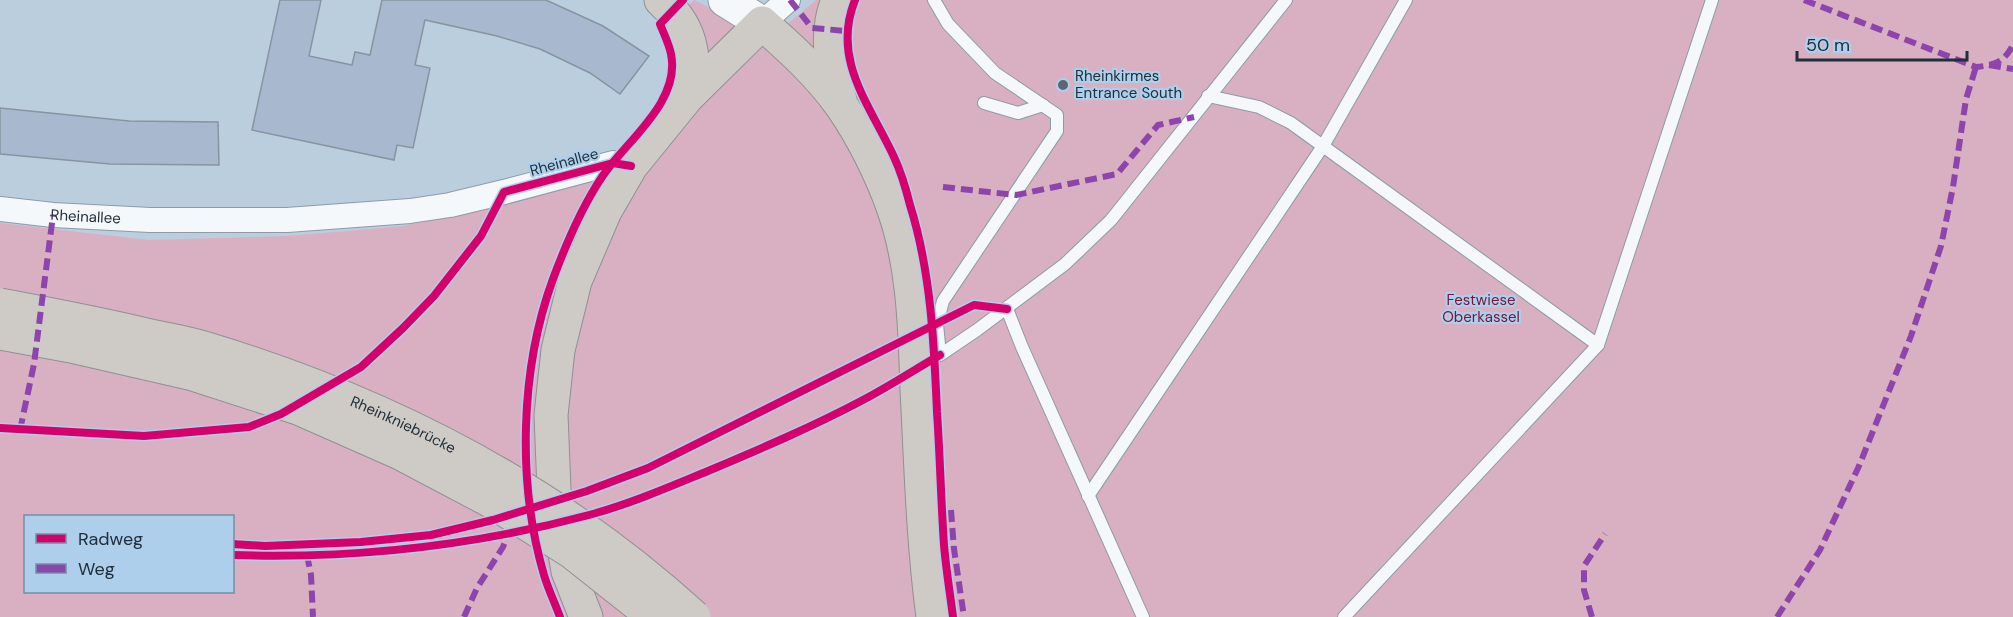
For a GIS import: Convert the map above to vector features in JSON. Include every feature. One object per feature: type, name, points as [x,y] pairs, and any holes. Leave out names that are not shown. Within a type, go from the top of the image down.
[{"type":"highway","points":[[661,0],[687,33],[693,67],[687,97]]},
{"type":"highway","points":[[838,0],[834,9],[829,43],[841,105]]},
{"type":"highway","points":[[586,617],[568,571],[554,490],[551,415],[558,350],[575,281],[605,211],[632,166],[687,97],[762,23],[795,52],[841,105],[873,161],[895,211],[907,263],[913,305],[925,553],[933,617]]},
{"type":"highway","name":"Rheinkniebrücke","points":[[0,305],[81,320],[202,348],[304,382],[410,426],[501,474],[587,529],[666,591],[694,617]]},
{"type":"highway","name":"Rheinkniebrücke","points":[[0,333],[71,346],[193,374],[298,408],[400,453],[491,501],[572,552],[654,617]]},
{"type":"street","points":[[725,0],[762,23],[788,0]]},
{"type":"street","name":"Rheinallee","points":[[0,209],[53,215],[150,220],[287,220],[420,209],[504,192],[613,163],[632,166]]},
{"type":"lane","points":[[934,0],[948,24],[993,76],[1057,115],[1057,131],[943,301],[937,324],[940,355],[1065,264],[1111,220],[1286,0]]},
{"type":"lane","points":[[1088,496],[1323,146],[1406,0]]},
{"type":"lane","points":[[1344,617],[1598,345],[1712,0]]},
{"type":"lane","points":[[1208,96],[1259,106],[1291,123],[1598,345]]},
{"type":"lane","points":[[984,103],[1018,113],[1043,105]]},
{"type":"lane","points":[[1006,309],[1143,617]]},
{"type":"green space","points":[[694,0],[722,14],[737,26],[710,57],[684,11]]},
{"type":"green space","name":"Festwiese Oberkassel","points":[[816,0],[2013,0],[2013,617],[0,617],[0,223],[149,240],[287,236],[404,226],[650,164],[696,101]]},
{"type":"building","points":[[280,0],[321,0],[309,56],[352,65],[355,52],[370,55],[382,0],[546,0],[603,26],[649,56],[620,94],[590,73],[540,49],[497,36],[425,20],[415,65],[430,68],[413,148],[397,145],[394,160],[252,130]]},
{"type":"building","points":[[0,108],[129,121],[218,122],[219,165],[110,164],[0,154]]},
{"type":"marked path","points":[[790,0],[812,28],[846,31]]},
{"type":"marked path","points":[[1804,0],[1976,67],[1999,62],[2013,45]]},
{"type":"marked path","points":[[1989,65],[2013,69]]},
{"type":"marked path","points":[[1777,617],[1820,550],[1859,466],[1911,336],[1941,246],[1953,187],[1966,99],[1976,67]]},
{"type":"marked path","points":[[943,187],[1016,195],[1117,174],[1158,125],[1194,117]]},
{"type":"marked path","points":[[20,430],[34,364],[53,215]]},
{"type":"marked path","points":[[951,510],[964,617]]},
{"type":"marked path","points":[[464,617],[477,588],[503,547],[508,534]]},
{"type":"marked path","points":[[1592,617],[1584,590],[1584,566],[1605,534]]},
{"type":"marked path","points":[[307,555],[311,575],[313,617]]},
{"type":"cycle path","points":[[560,617],[544,575],[529,503],[526,426],[534,350],[553,279],[581,214],[602,177],[649,120],[660,105],[668,88],[672,72],[671,54],[660,24],[683,0]]},
{"type":"cycle path","points":[[855,0],[849,22],[850,62],[856,82],[901,175],[923,256],[934,360],[944,545],[953,617]]},
{"type":"cycle path","points":[[0,428],[144,436],[249,427],[281,414],[361,367],[403,328],[434,296],[481,236],[504,192],[613,163],[631,166]]},
{"type":"cycle path","points":[[234,544],[265,546],[361,542],[431,535],[493,520],[587,491],[648,468],[974,305],[1007,309]]},
{"type":"cycle path","points":[[234,555],[322,555],[412,548],[501,535],[589,515],[649,495],[786,438],[871,396],[940,355]]},
{"type":"place","name":"Rheinkirmes Entrance South","points":[[1063,85]]}]
